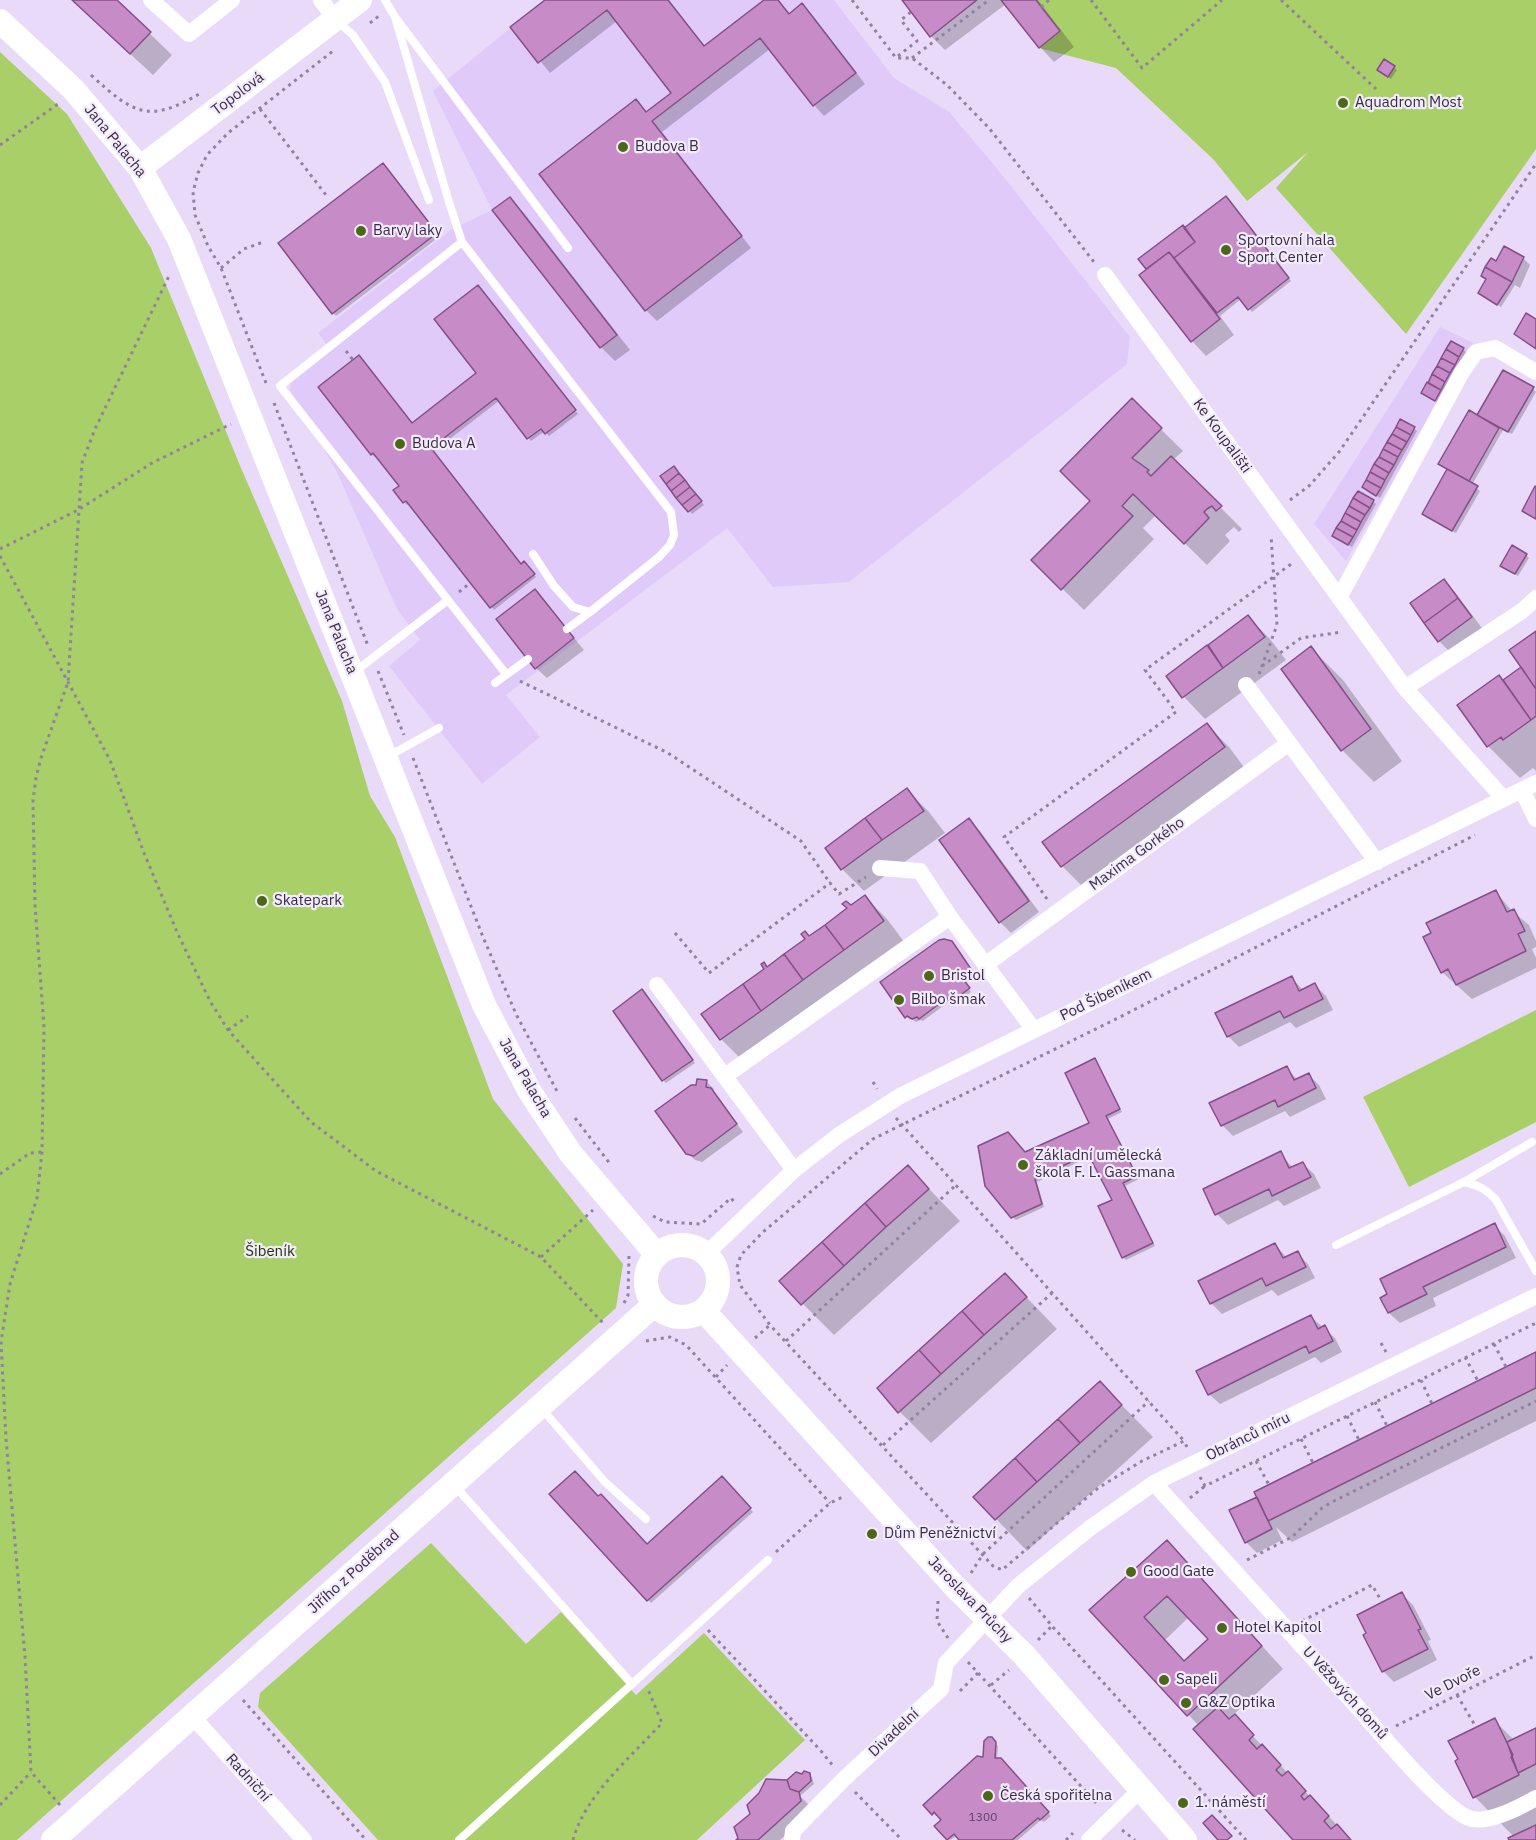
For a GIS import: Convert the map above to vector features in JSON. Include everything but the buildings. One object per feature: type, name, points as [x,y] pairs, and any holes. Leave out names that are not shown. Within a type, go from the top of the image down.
[{"type":"street","points":[[151,0],[189,34],[232,0]]},
{"type":"street","points":[[321,0],[335,20]]},
{"type":"street","name":"Topolová","points":[[140,168],[360,0]]},
{"type":"street","name":"Jana Palacha","points":[[0,21],[73,89],[140,168],[179,239],[484,1005],[530,1092],[572,1154],[657,1255]]},
{"type":"street","name":"Ke Koupališti","points":[[1105,275],[1405,688],[1504,799]]},
{"type":"street","points":[[1339,598],[1462,372],[1476,352],[1495,348],[1536,372]]},
{"type":"street","points":[[1405,688],[1522,611],[1536,598]]},
{"type":"street","points":[[1249,689],[1377,862]]},
{"type":"street","name":"Maxima Gorkého","points":[[986,965],[1289,743]]},
{"type":"street","points":[[1529,787],[1536,819]]},
{"type":"street","name":"Pod Šibeníkem","points":[[706,1254],[794,1170],[839,1135],[900,1096],[1529,787]]},
{"type":"street","points":[[880,868],[920,871],[950,917],[1034,1030]]},
{"type":"street","points":[[725,1076],[950,917]]},
{"type":"street","points":[[657,985],[794,1170]]},
{"type":"street","points":[[676,1245],[697,1248],[706,1254],[717,1272],[718,1282],[716,1293],[703,1310],[683,1317],[663,1311],[655,1304],[649,1294],[647,1274],[657,1255],[676,1245]]},
{"type":"street","name":"Obránců míru","points":[[987,1620],[1018,1586],[1090,1528],[1154,1483],[1536,1296]]},
{"type":"street","name":"Jiřího z Poděbrad","points":[[53,1840],[192,1716],[460,1492],[611,1331],[655,1304]]},
{"type":"street","name":"Jaroslava Průchy","points":[[703,1310],[987,1620],[1024,1655],[1185,1840]]},
{"type":"street","name":"U Věžových domů","points":[[1154,1483],[1439,1797],[1455,1810],[1473,1820],[1502,1816],[1536,1798]]},
{"type":"street","name":"Divadelní","points":[[792,1840],[793,1831],[844,1779],[941,1689],[946,1664],[987,1620]]},
{"type":"street","name":"Radniční","points":[[192,1716],[304,1840]]},
{"type":"street","points":[[1089,1840],[1140,1790]]},
{"type":"lane","points":[[385,0],[395,18],[568,248]]},
{"type":"lane","points":[[395,18],[462,242],[670,512],[674,535],[670,545],[660,557],[567,629]]},
{"type":"lane","points":[[335,20],[353,35],[385,82],[429,200]]},
{"type":"lane","points":[[462,242],[280,386],[506,674]]},
{"type":"lane","points":[[533,554],[554,586],[573,607],[590,612]]},
{"type":"lane","points":[[353,674],[448,600]]},
{"type":"lane","points":[[495,683],[528,659]]},
{"type":"lane","points":[[386,758],[439,728]]},
{"type":"lane","points":[[1336,1245],[1464,1182],[1532,1142]]},
{"type":"lane","points":[[1464,1182],[1476,1184],[1487,1190],[1496,1200],[1536,1271]]},
{"type":"lane","points":[[540,1406],[605,1482],[646,1519]]},
{"type":"lane","points":[[460,1492],[632,1684]]},
{"type":"lane","points":[[459,1840],[768,1560]]},
{"type":"path","points":[[852,0],[896,58]]},
{"type":"path","points":[[896,58],[912,58],[989,0]]},
{"type":"path","points":[[1041,6],[1049,0]]},
{"type":"path","points":[[1091,0],[1143,68],[1222,0]]},
{"type":"path","points":[[1281,0],[1376,89]]},
{"type":"path","points":[[896,58],[917,41],[901,20],[911,12]]},
{"type":"path","points":[[270,391],[221,268],[208,246],[195,215],[193,192],[198,173],[207,155],[228,133],[333,51]]},
{"type":"path","points":[[912,58],[947,85],[989,128],[1105,275]]},
{"type":"path","points":[[88,73],[114,96],[134,108],[156,112],[182,104],[208,89]]},
{"type":"path","points":[[0,145],[61,102]]},
{"type":"path","points":[[259,108],[326,195]]},
{"type":"path","points":[[1277,511],[1309,486],[1339,452],[1536,164]]},
{"type":"path","points":[[221,268],[244,249],[263,242]]},
{"type":"path","points":[[74,1822],[31,1772],[25,1658],[6,1439],[1,1342],[10,1284],[37,1198],[42,1152],[44,1027],[35,906],[33,800],[41,758],[68,682],[82,463],[95,429],[174,266]]},
{"type":"path","points":[[274,402],[497,970],[516,1014],[559,1094]]},
{"type":"path","points":[[0,549],[78,510],[152,463],[238,420]]},
{"type":"path","points":[[1249,689],[1262,667],[1277,625],[1271,533]]},
{"type":"path","points":[[1057,913],[1004,837],[1176,711],[1145,670],[1307,552]]},
{"type":"path","points":[[0,556],[110,760],[144,853],[177,932],[210,1001],[228,1030],[311,1122],[376,1171],[540,1257],[631,1353],[646,1341],[670,1337],[686,1345],[830,1503],[768,1560]]},
{"type":"path","points":[[1262,667],[1301,638],[1362,629]]},
{"type":"path","points":[[520,681],[668,753],[801,841],[839,894],[880,868]]},
{"type":"path","points":[[1002,1570],[993,1566],[770,1324],[740,1285],[738,1267],[741,1255],[763,1232],[873,1139],[1120,1017],[1476,834]]},
{"type":"path","points":[[675,933],[709,973],[830,883]]},
{"type":"path","points":[[228,1030],[248,1016]]},
{"type":"path","points":[[873,1082],[880,1094]]},
{"type":"path","points":[[571,1113],[612,1166]]},
{"type":"path","points":[[892,1113],[900,1125],[1184,1441]]},
{"type":"path","points":[[0,1174],[30,1153],[42,1152]]},
{"type":"path","points":[[786,1341],[955,1186]]},
{"type":"path","points":[[651,1215],[665,1222],[700,1224],[730,1198],[747,1215]]},
{"type":"path","points":[[540,1257],[594,1209],[600,1217]]},
{"type":"path","points":[[621,1310],[628,1295],[627,1280],[630,1259],[627,1253]]},
{"type":"path","points":[[883,1445],[1052,1293]]},
{"type":"path","points":[[1494,1344],[1506,1367]]},
{"type":"path","points":[[1465,1358],[1478,1381]]},
{"type":"path","points":[[1421,1380],[1432,1404]]},
{"type":"path","points":[[970,1575],[983,1554],[1149,1401]]},
{"type":"path","points":[[1241,1565],[1249,1558],[1292,1537],[1322,1508],[1332,1502],[1536,1401]]},
{"type":"path","points":[[1375,1402],[1387,1426]]},
{"type":"path","points":[[1347,1416],[1359,1440]]},
{"type":"path","points":[[1301,1439],[1313,1463]]},
{"type":"path","points":[[1256,1461],[1269,1485]]},
{"type":"path","points":[[1295,1624],[1372,1585],[1382,1602]]},
{"type":"path","points":[[1028,1597],[1246,1840]]},
{"type":"path","points":[[939,1602],[937,1621],[949,1639]]},
{"type":"path","points":[[700,1621],[837,1770]]},
{"type":"path","points":[[1035,1644],[1052,1626]]},
{"type":"path","name":"Ve Dvoře","points":[[1381,1733],[1536,1655]]},
{"type":"path","points":[[968,1662],[1101,1808]]},
{"type":"path","points":[[990,1685],[1009,1670]]},
{"type":"path","points":[[573,1840],[584,1811],[662,1723],[642,1675]]},
{"type":"path","points":[[1457,1695],[1476,1727]]},
{"type":"path","points":[[236,1707],[243,1700],[366,1840]]},
{"type":"path","points":[[0,1805],[31,1772]]},
{"type":"path","points":[[854,1790],[902,1840]]},
{"type":"path","points":[[1121,1829],[1135,1840]]},
{"type":"shaded area","points":[[545,0],[834,0],[894,78],[949,112],[995,166],[1130,337],[1127,364],[849,582],[773,587],[727,528],[506,695],[540,737],[482,784],[389,666],[420,640],[396,607],[337,472],[290,390],[291,381],[331,350],[318,333],[452,229],[492,210],[433,91]]},
{"type":"shaded area","points":[[1440,327],[1473,343],[1346,561],[1314,524]]},
{"type":"green space","name":"Aquadrom Most","points":[[1001,0],[1536,0],[1536,149],[1406,334],[1276,188],[1308,152],[1247,201],[1214,160],[1116,68],[1039,48]]},
{"type":"green space","name":"Šibeník","points":[[0,52],[67,114],[151,248],[241,468],[342,701],[370,796],[395,837],[493,1099],[623,1264],[616,1308],[17,1840],[0,1840]]},
{"type":"green space","points":[[1536,1010],[1536,1122],[1409,1187],[1363,1097]]},
{"type":"green space","points":[[431,1543],[526,1644],[561,1612],[636,1695],[704,1633],[805,1740],[697,1840],[378,1840],[258,1707],[260,1693]]},
{"type":"place","name":"Aquadrom Most","points":[[1343,103]]},
{"type":"place","name":"Budova B","points":[[623,147]]},
{"type":"place","name":"Barvy laky","points":[[361,231]]},
{"type":"place","name":"Sportovní hala Sport Center","points":[[1226,250]]},
{"type":"place","name":"Budova A","points":[[400,444]]},
{"type":"place","name":"Skatepark","points":[[262,901]]},
{"type":"place","name":"Bristol","points":[[929,976]]},
{"type":"place","name":"Bilbo šmak","points":[[899,1000]]},
{"type":"place","name":"Základní umělecká škola F. L. Gassmana","points":[[1023,1165]]},
{"type":"place","name":"Dům Peněžnictví","points":[[872,1534]]},
{"type":"place","name":"Good Gate","points":[[1131,1572]]},
{"type":"place","name":"Hotel Kapitol","points":[[1222,1628]]},
{"type":"place","name":"Sapeli","points":[[1164,1680]]},
{"type":"place","name":"G&Z Optika","points":[[1186,1703]]},
{"type":"place","name":"Česká spořitelna","points":[[988,1796]]},
{"type":"place","name":"1. náměstí","points":[[1183,1803]]}]
